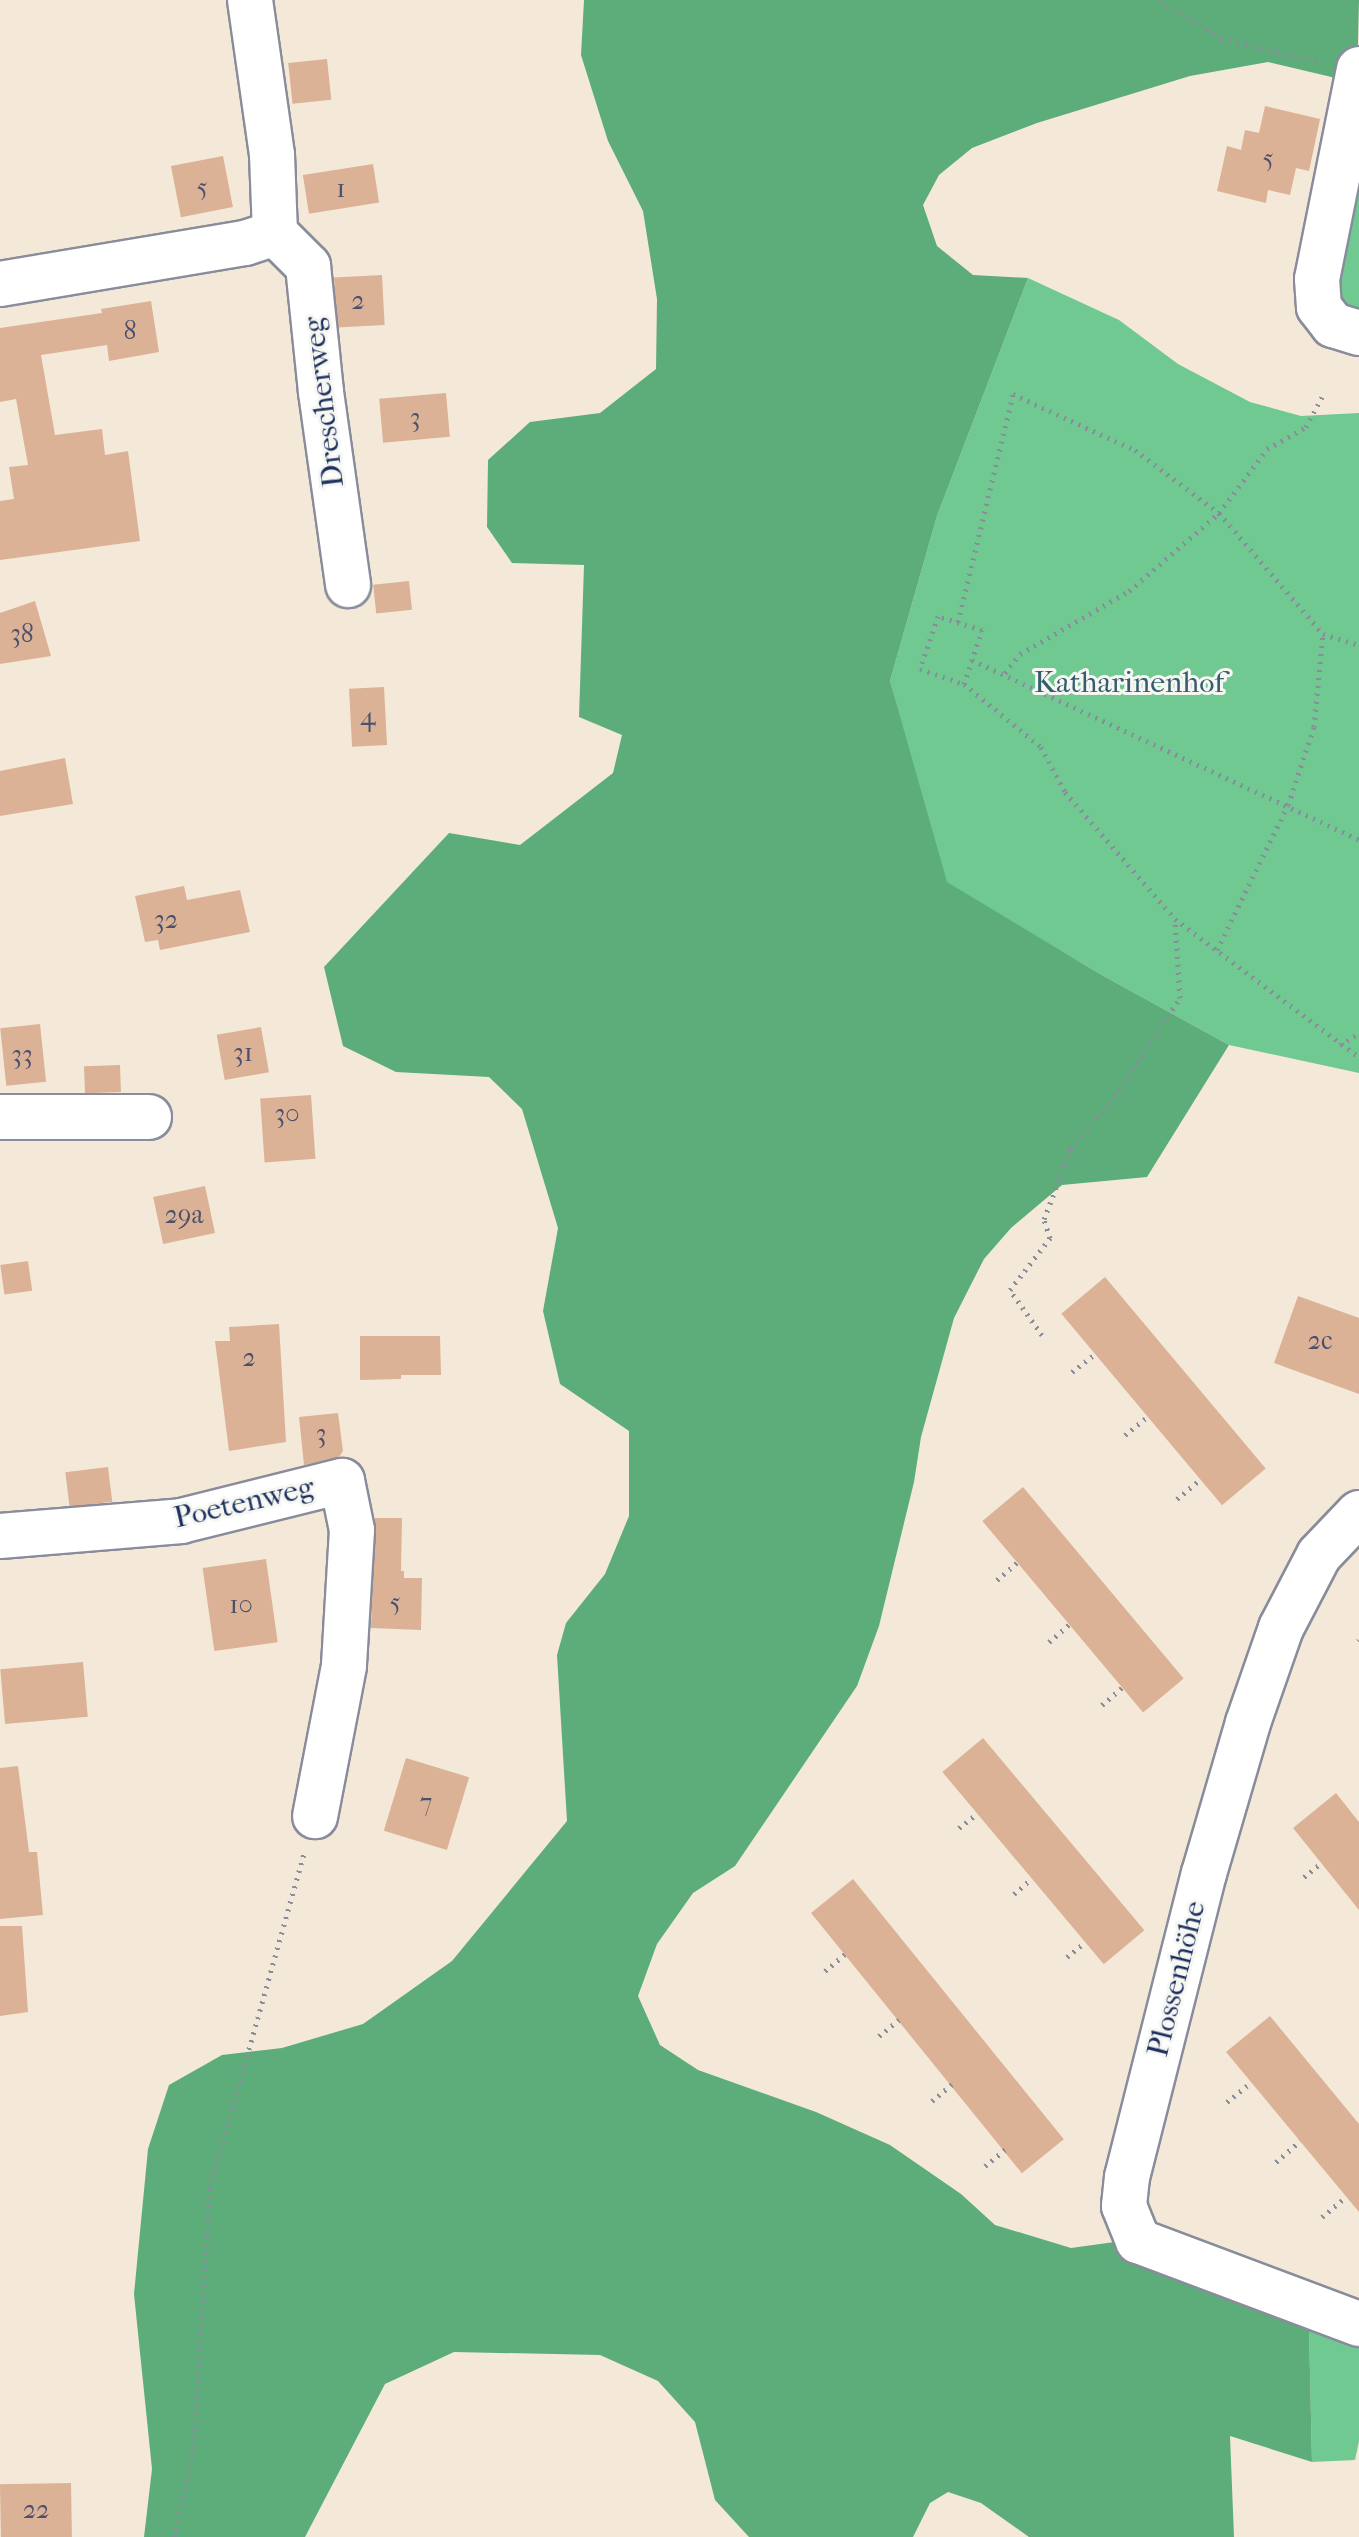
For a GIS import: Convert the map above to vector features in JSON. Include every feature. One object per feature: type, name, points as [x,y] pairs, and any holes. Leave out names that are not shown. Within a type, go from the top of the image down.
[{"type":"street","points":[[0,284],[245,243],[275,233],[272,155],[250,0]]},
{"type":"street","points":[[1358,76],[1317,279],[1319,307],[1333,325],[1359,333]]},
{"type":"street","name":"Drescherweg","points":[[275,233],[308,266],[321,392],[348,585]]},
{"type":"street","points":[[0,1117],[149,1117]]},
{"type":"street","name":"Poetenweg","points":[[0,1536],[181,1521],[342,1481],[352,1530],[344,1666],[315,1816]]},
{"type":"street","name":"Plossenhöhe","points":[[1359,1513],[1319,1555],[1281,1628],[1248,1723],[1196,1903],[1127,2177],[1124,2206],[1138,2241],[1359,2324]]},
{"type":"path","points":[[1159,0],[1222,39],[1317,59],[1358,76]]},
{"type":"path","points":[[1005,673],[1020,654],[1129,591],[1219,513],[1267,449],[1306,427],[1324,393]]},
{"type":"path","points":[[958,622],[1013,394],[1135,450],[1219,513],[1323,634],[1359,645]]},
{"type":"path","points":[[964,684],[982,630],[938,616],[920,669],[964,684],[1041,747],[1065,792],[1175,919],[1359,1057]]},
{"type":"path","points":[[1217,950],[1288,805],[1314,727],[1323,634]]},
{"type":"path","points":[[972,660],[1359,840]]},
{"type":"path","points":[[1042,1335],[1010,1290],[1050,1238],[1044,1219],[1071,1149],[1110,1103],[1180,998],[1175,919]]},
{"type":"path","points":[[1340,1045],[1359,1033]]},
{"type":"path","points":[[1072,1372],[1095,1354]]},
{"type":"path","points":[[1125,1435],[1147,1417]]},
{"type":"path","points":[[1177,1499],[1200,1480]]},
{"type":"path","points":[[997,1580],[1018,1562]]},
{"type":"path","points":[[1049,1642],[1070,1624]]},
{"type":"path","points":[[1102,1705],[1123,1687]]},
{"type":"path","points":[[959,1828],[977,1814]]},
{"type":"path","points":[[174,2537],[194,2446],[210,2188],[315,1816]]},
{"type":"path","points":[[1304,1877],[1321,1863]]},
{"type":"path","points":[[1014,1894],[1031,1879]]},
{"type":"path","points":[[1067,1957],[1084,1943]]},
{"type":"path","points":[[825,1971],[845,1954]]},
{"type":"path","points":[[879,2036],[899,2020]]},
{"type":"path","points":[[1227,2102],[1252,2082]]},
{"type":"path","points":[[932,2101],[952,2084]]},
{"type":"path","points":[[1276,2162],[1300,2141]]},
{"type":"path","points":[[985,2166],[1006,2149]]},
{"type":"path","points":[[1322,2217],[1346,2197]]},
{"type":"green space","points":[[584,0],[1359,0],[1357,83],[1268,62],[1190,76],[1037,123],[972,148],[939,175],[923,205],[937,246],[973,275],[1028,278],[937,516],[890,681],[947,882],[1100,974],[1229,1045],[1147,1177],[1062,1185],[1011,1228],[984,1259],[954,1318],[921,1437],[914,1482],[879,1626],[857,1686],[735,1866],[693,1893],[657,1944],[638,1996],[660,2045],[698,2070],[816,2112],[890,2145],[961,2194],[995,2225],[1071,2248],[1129,2240],[1309,2328],[1312,2462],[1230,2436],[1234,2537],[1029,2537],[981,2503],[948,2492],[930,2503],[913,2537],[749,2537],[715,2500],[695,2422],[658,2381],[600,2355],[454,2352],[385,2384],[305,2537],[144,2537],[152,2469],[134,2294],[148,2149],[169,2085],[222,2055],[282,2048],[363,2024],[452,1961],[567,1821],[557,1655],[566,1623],[605,1574],[629,1516],[629,1431],[560,1384],[543,1311],[558,1228],[522,1109],[489,1077],[396,1072],[343,1046],[324,967],[449,833],[520,845],[613,773],[622,735],[579,717],[584,565],[512,563],[487,527],[488,460],[530,422],[600,413],[656,369],[657,299],[643,211],[608,141],[581,55]]},
{"type":"green space","points":[[1359,112],[1359,321],[1331,308]]},
{"type":"green space","name":"Katharinenhof","points":[[1028,278],[1119,320],[1178,364],[1250,402],[1301,416],[1359,413],[1359,1073],[1229,1045],[1100,974],[942,880],[890,681],[937,516]]},
{"type":"green space","points":[[1309,2328],[1359,2346],[1359,2441],[1355,2460],[1312,2462]]},
{"type":"building","points":[[327,59],[331,100],[292,104],[288,63]]},
{"type":"building","points":[[1265,106],[1320,119],[1309,171],[1296,168],[1290,195],[1268,190],[1266,203],[1217,191],[1227,146],[1241,150],[1245,130],[1259,133]]},
{"type":"building","points":[[223,156],[233,207],[181,217],[171,166]]},
{"type":"building","points":[[373,164],[379,203],[309,214],[303,175]]},
{"type":"building","points":[[382,275],[385,325],[337,327],[334,278]]},
{"type":"building","points":[[151,301],[159,352],[109,361],[107,345],[41,355],[55,435],[102,429],[105,455],[128,451],[140,541],[0,560],[0,501],[14,499],[9,467],[28,465],[16,399],[0,402],[0,328],[102,313],[101,309]]},
{"type":"building","points":[[446,393],[450,437],[383,443],[379,399]]},
{"type":"building","points":[[409,581],[412,610],[376,614],[373,585]]},
{"type":"building","points":[[35,601],[51,656],[0,664],[0,613]]},
{"type":"building","points":[[384,687],[387,745],[352,747],[349,689]]},
{"type":"building","points":[[65,758],[73,804],[0,816],[0,771]]},
{"type":"building","points":[[184,886],[187,900],[240,890],[250,932],[160,950],[158,940],[145,942],[135,896]]},
{"type":"building","points":[[40,1024],[46,1082],[6,1086],[0,1028]]},
{"type":"building","points":[[261,1027],[269,1072],[225,1080],[217,1035]]},
{"type":"building","points":[[120,1065],[121,1092],[85,1093],[84,1066]]},
{"type":"building","points":[[311,1095],[315,1159],[265,1162],[260,1099]]},
{"type":"building","points":[[205,1186],[215,1233],[163,1244],[153,1197]]},
{"type":"building","points":[[28,1261],[32,1291],[4,1295],[0,1265]]},
{"type":"building","points":[[1105,1277],[1266,1469],[1222,1505],[1061,1314]]},
{"type":"building","points":[[1298,1296],[1359,1318],[1359,1394],[1274,1363]]},
{"type":"building","points":[[279,1324],[286,1442],[229,1451],[215,1341],[230,1341],[229,1327]]},
{"type":"building","points":[[360,1336],[440,1336],[441,1375],[401,1375],[401,1379],[360,1380]]},
{"type":"building","points":[[338,1413],[343,1451],[339,1457],[304,1465],[299,1417]]},
{"type":"building","points":[[108,1467],[112,1502],[70,1507],[65,1472]]},
{"type":"building","points":[[1023,1487],[1184,1679],[1143,1713],[982,1521]]},
{"type":"building","points":[[375,1518],[402,1518],[401,1571],[404,1571],[404,1578],[422,1578],[421,1630],[371,1628]]},
{"type":"building","points":[[266,1559],[278,1642],[214,1651],[203,1568]]},
{"type":"building","points":[[83,1662],[88,1717],[5,1724],[0,1669]]},
{"type":"building","points":[[983,1738],[1144,1930],[1104,1964],[942,1772]]},
{"type":"building","points":[[406,1758],[469,1777],[447,1850],[384,1831]]},
{"type":"building","points":[[18,1766],[29,1852],[37,1852],[43,1915],[0,1919],[0,1768]]},
{"type":"building","points":[[1336,1793],[1359,1822],[1359,1910],[1293,1828]]},
{"type":"building","points":[[853,1879],[1064,2139],[1022,2173],[811,1913]]},
{"type":"building","points":[[0,1926],[22,1926],[28,2012],[0,2016]]},
{"type":"building","points":[[1270,2016],[1359,2124],[1359,2212],[1226,2052]]},
{"type":"building","points":[[71,2483],[72,2537],[1,2537],[0,2484]]}]
